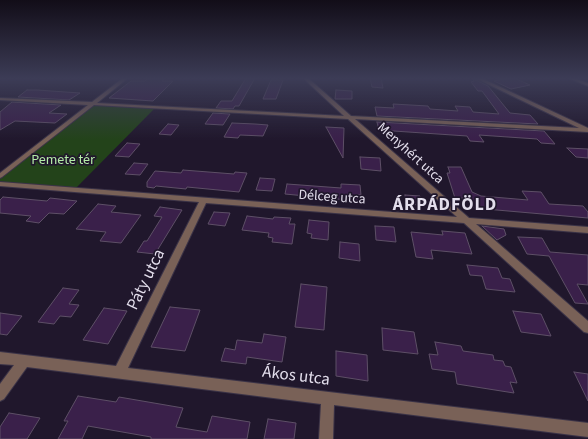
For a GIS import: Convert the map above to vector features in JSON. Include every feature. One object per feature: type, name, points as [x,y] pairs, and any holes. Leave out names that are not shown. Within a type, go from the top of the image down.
[{"type":"street","points":[[0,176],[100,98]]},
{"type":"street","name":"Menyhért utca","points":[[328,98],[588,328]]},
{"type":"street","points":[[521,98],[588,130]]},
{"type":"street","points":[[0,99],[588,130]]},
{"type":"street","name":"Délceg utca","points":[[0,184],[588,230]]},
{"type":"street","name":"Páty utca","points":[[119,373],[203,201]]},
{"type":"street","name":"Ákos utca","points":[[0,358],[588,430]]},
{"type":"street","points":[[0,395],[24,361]]},
{"type":"street","points":[[326,439],[328,398]]},
{"type":"green space","name":"Pemete tér","points":[[94,103],[156,107],[74,190],[0,184],[0,176]]},
{"type":"building","points":[[43,98],[71,98],[69,100]]},
{"type":"building","points":[[116,98],[156,98],[153,101]]},
{"type":"building","points":[[234,98],[243,98],[239,106],[235,106],[233,109],[216,108],[221,101],[232,101]]},
{"type":"building","points":[[488,98],[498,98],[510,113],[530,115],[538,124],[377,116],[375,107],[394,108],[393,104],[428,106],[430,109],[458,111],[455,106],[470,107],[473,112],[499,114]]},
{"type":"building","points":[[12,102],[61,105],[49,113],[67,114],[55,123],[15,121],[0,130],[0,112]]},
{"type":"building","points":[[213,113],[230,114],[223,125],[205,124]]},
{"type":"building","points":[[377,122],[544,131],[555,144],[541,143],[537,139],[479,135],[484,142],[470,141],[467,136],[379,130]]},
{"type":"building","points":[[232,123],[268,125],[263,136],[240,135],[238,138],[224,137]]},
{"type":"building","points":[[168,124],[179,125],[171,135],[159,134]]},
{"type":"building","points":[[326,127],[344,128],[343,158]]},
{"type":"building","points":[[127,143],[140,144],[129,157],[115,156]]},
{"type":"building","points":[[567,148],[588,149],[588,158],[576,157]]},
{"type":"building","points":[[360,157],[380,158],[381,171],[361,169]]},
{"type":"building","points":[[134,163],[148,164],[140,175],[125,174]]},
{"type":"building","points":[[448,167],[461,167],[472,192],[481,196],[528,200],[522,191],[541,192],[549,204],[583,206],[588,212],[588,218],[474,208],[471,202],[465,198],[455,198],[447,173],[450,173]]},
{"type":"building","points":[[183,170],[234,174],[235,172],[247,173],[239,192],[187,187],[186,189],[156,186],[154,188],[147,187],[147,182],[155,171],[181,173]]},
{"type":"building","points":[[260,178],[275,179],[272,191],[256,190]]},
{"type":"building","points":[[287,184],[341,188],[341,184],[360,185],[361,195],[358,195],[358,201],[285,194]]},
{"type":"building","points":[[405,195],[420,196],[422,205],[406,204]]},
{"type":"building","points":[[3,197],[47,201],[50,198],[77,201],[64,214],[49,213],[39,223],[26,221],[31,216],[0,213],[0,200]]},
{"type":"building","points":[[98,204],[116,206],[111,212],[141,215],[121,243],[100,241],[106,232],[76,229]]},
{"type":"building","points":[[160,207],[182,210],[155,254],[137,252],[144,241],[147,241],[162,217],[154,216]]},
{"type":"building","points":[[214,212],[230,213],[225,226],[208,224]]},
{"type":"building","points":[[247,216],[273,219],[274,217],[291,218],[289,224],[295,224],[292,244],[272,242],[273,238],[268,237],[269,233],[242,230]]},
{"type":"building","points":[[309,220],[329,222],[328,240],[311,238],[312,234],[307,233]]},
{"type":"building","points":[[375,226],[394,227],[396,242],[376,240]]},
{"type":"building","points":[[482,226],[504,229],[506,235],[497,240]]},
{"type":"building","points":[[442,231],[465,233],[472,254],[431,250],[433,259],[416,257],[411,232],[443,235]]},
{"type":"building","points":[[518,237],[542,238],[550,252],[588,255],[588,285],[577,284],[588,304],[575,303],[549,256],[527,254]]},
{"type":"building","points":[[340,242],[359,244],[360,261],[339,258]]},
{"type":"building","points":[[467,265],[498,268],[502,278],[510,279],[515,292],[486,289],[482,276],[470,275]]},
{"type":"building","points":[[301,284],[327,287],[324,330],[295,327]]},
{"type":"building","points":[[63,288],[79,290],[69,304],[79,305],[71,317],[60,316],[54,324],[38,322]]},
{"type":"building","points":[[170,307],[200,310],[185,351],[151,347]]},
{"type":"building","points":[[104,308],[127,311],[108,344],[83,340]]},
{"type":"building","points":[[513,311],[541,314],[551,336],[521,332]]},
{"type":"building","points":[[0,313],[22,316],[7,335],[0,334]]},
{"type":"building","points":[[382,328],[414,332],[418,354],[383,350]]},
{"type":"building","points":[[264,334],[286,337],[282,362],[247,357],[246,364],[221,361],[225,348],[235,350],[237,340],[262,343]]},
{"type":"building","points":[[435,342],[461,346],[463,351],[493,355],[494,360],[503,361],[505,366],[511,367],[517,383],[510,382],[514,393],[457,384],[455,372],[432,369],[429,354],[438,355]]},
{"type":"building","points":[[336,351],[367,355],[368,381],[336,376]]},
{"type":"building","points":[[574,372],[588,374],[588,401]]},
{"type":"building","points":[[78,396],[116,402],[119,397],[183,408],[176,427],[207,432],[212,416],[250,422],[247,439],[151,439],[151,437],[88,426],[82,439],[58,439],[68,421],[64,421]]},
{"type":"building","points":[[9,413],[40,418],[27,439],[0,439],[0,427]]},
{"type":"building","points":[[268,419],[296,423],[294,439],[264,439]]},
{"type":"district","name":"ÁRPÁDFÖLD","points":[[445,206]]}]
